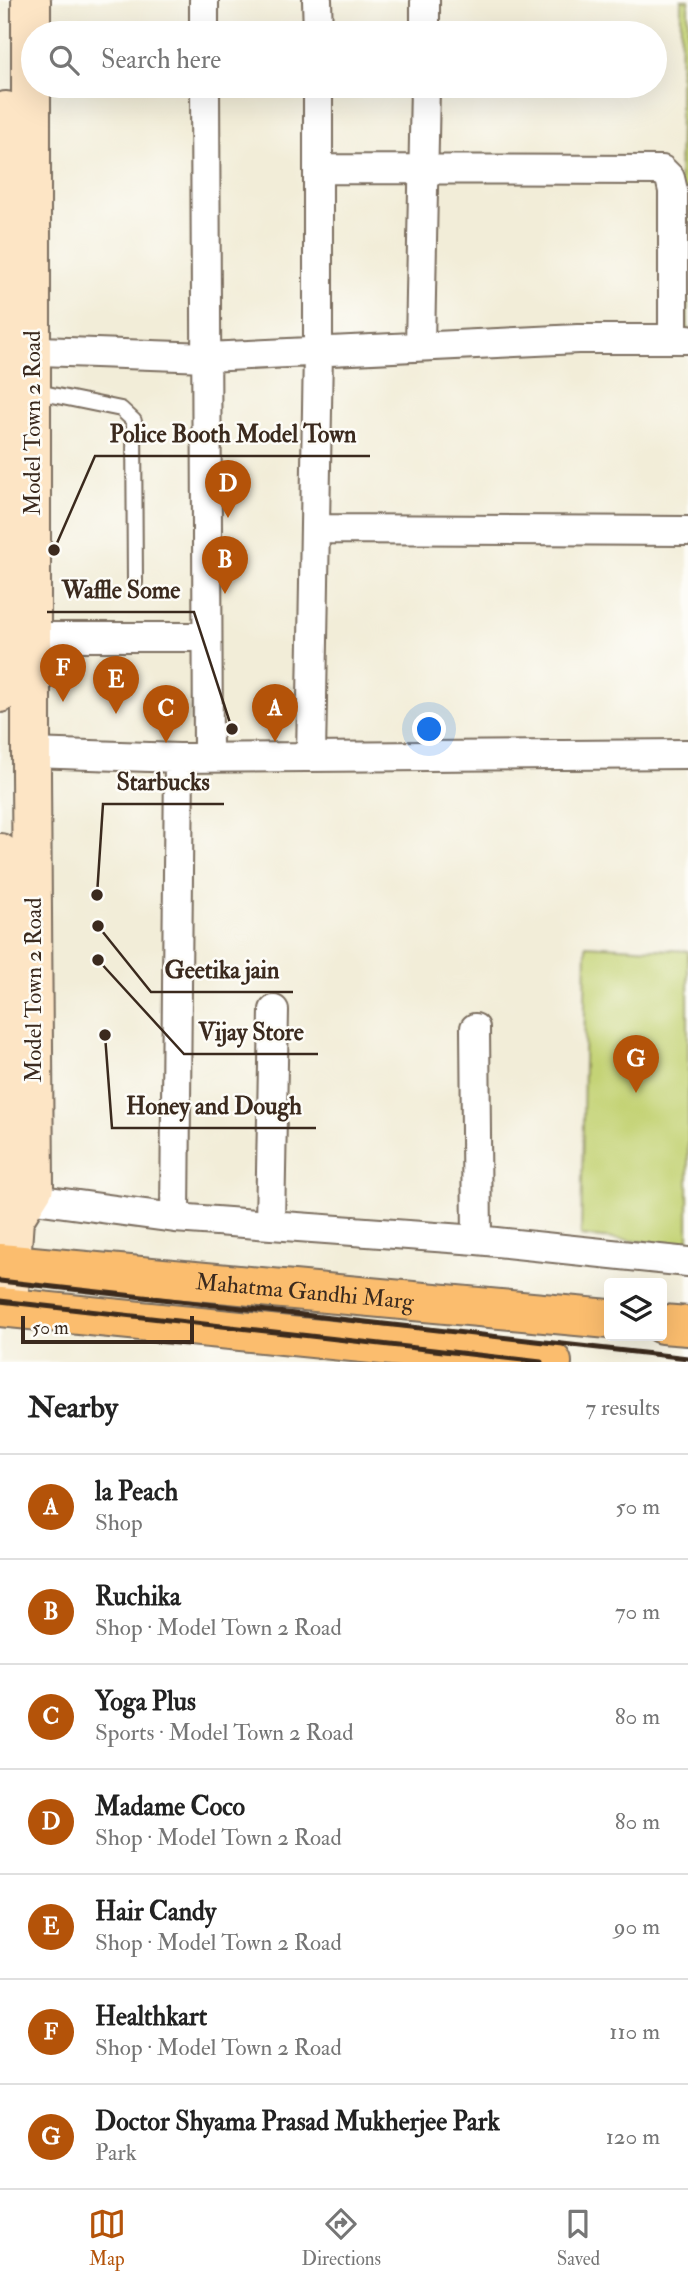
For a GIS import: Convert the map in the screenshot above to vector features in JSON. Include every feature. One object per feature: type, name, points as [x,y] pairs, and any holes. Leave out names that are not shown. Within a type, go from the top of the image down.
[{"type":"main road","name":"Mahatma Gandhi Marg","points":[[10,1223],[604,1318]]},
{"type":"main road","name":"Mahatma Gandhi Marg","points":[[4,1307],[552,1362]]},
{"type":"main road","points":[[667,1324],[688,1326]]},
{"type":"street","name":"Model Town 2 Road","points":[[0,693],[11,645],[32,391],[11,350],[8,0]]},
{"type":"street","name":"Model Town 2 Road","points":[[30,21],[31,0]]},
{"type":"street","points":[[204,0],[204,21]]},
{"type":"street","points":[[317,0],[317,21]]},
{"type":"street","points":[[425,0],[425,21]]},
{"type":"street","name":"Model Town 2 Road","points":[[10,1223],[34,1187],[31,753],[11,645],[0,452],[11,350],[25,98]]},
{"type":"street","points":[[205,98],[205,637],[208,756]]},
{"type":"street","points":[[312,757],[318,351],[318,98]]},
{"type":"street","points":[[420,346],[425,98]]},
{"type":"street","points":[[11,350],[207,357],[578,339],[680,339],[673,191],[670,178],[662,170],[318,169]]},
{"type":"street","points":[[315,529],[688,531]]},
{"type":"street","points":[[11,645],[205,637]]},
{"type":"street","points":[[31,753],[179,758],[688,754]]},
{"type":"street","points":[[175,1218],[179,758]]},
{"type":"street","name":"Model Town 2 Road","points":[[0,853],[2,1184],[10,1223]]},
{"type":"street","points":[[270,1224],[274,1010]]},
{"type":"street","points":[[475,1028],[477,1240]]},
{"type":"street","points":[[4,1307],[10,1223],[175,1218],[477,1240],[688,1262]]},
{"type":"lane","points":[[32,391],[121,410],[134,421],[135,583]]},
{"type":"green space","points":[[681,0],[688,0],[688,329],[678,329]]},
{"type":"green space","points":[[586,945],[688,951],[688,1246],[581,1236]]},
{"type":"railway","points":[[0,1281],[688,1358]]},
{"type":"railway","points":[[0,1301],[541,1362]]},
{"type":"place","name":"Madame Coco","points":[[228,518]]},
{"type":"place","name":"Police Booth Model Town","points":[[54,550]]},
{"type":"place","name":"Ruchika","points":[[225,594]]},
{"type":"place","name":"Healthkart","points":[[63,702]]},
{"type":"place","name":"Hair Candy","points":[[116,714]]},
{"type":"place","name":"Waffle Some","points":[[232,729]]},
{"type":"place","name":"la Peach","points":[[275,742]]},
{"type":"place","name":"Yoga Plus","points":[[166,743]]},
{"type":"place","name":"Starbucks","points":[[97,895]]},
{"type":"place","name":"Geetika jain","points":[[98,926]]},
{"type":"place","name":"Vijay Store","points":[[98,960]]},
{"type":"place","name":"Honey and Dough","points":[[105,1035]]},
{"type":"place","name":"Doctor Shyama Prasad Mukherjee Park","points":[[636,1093]]}]
